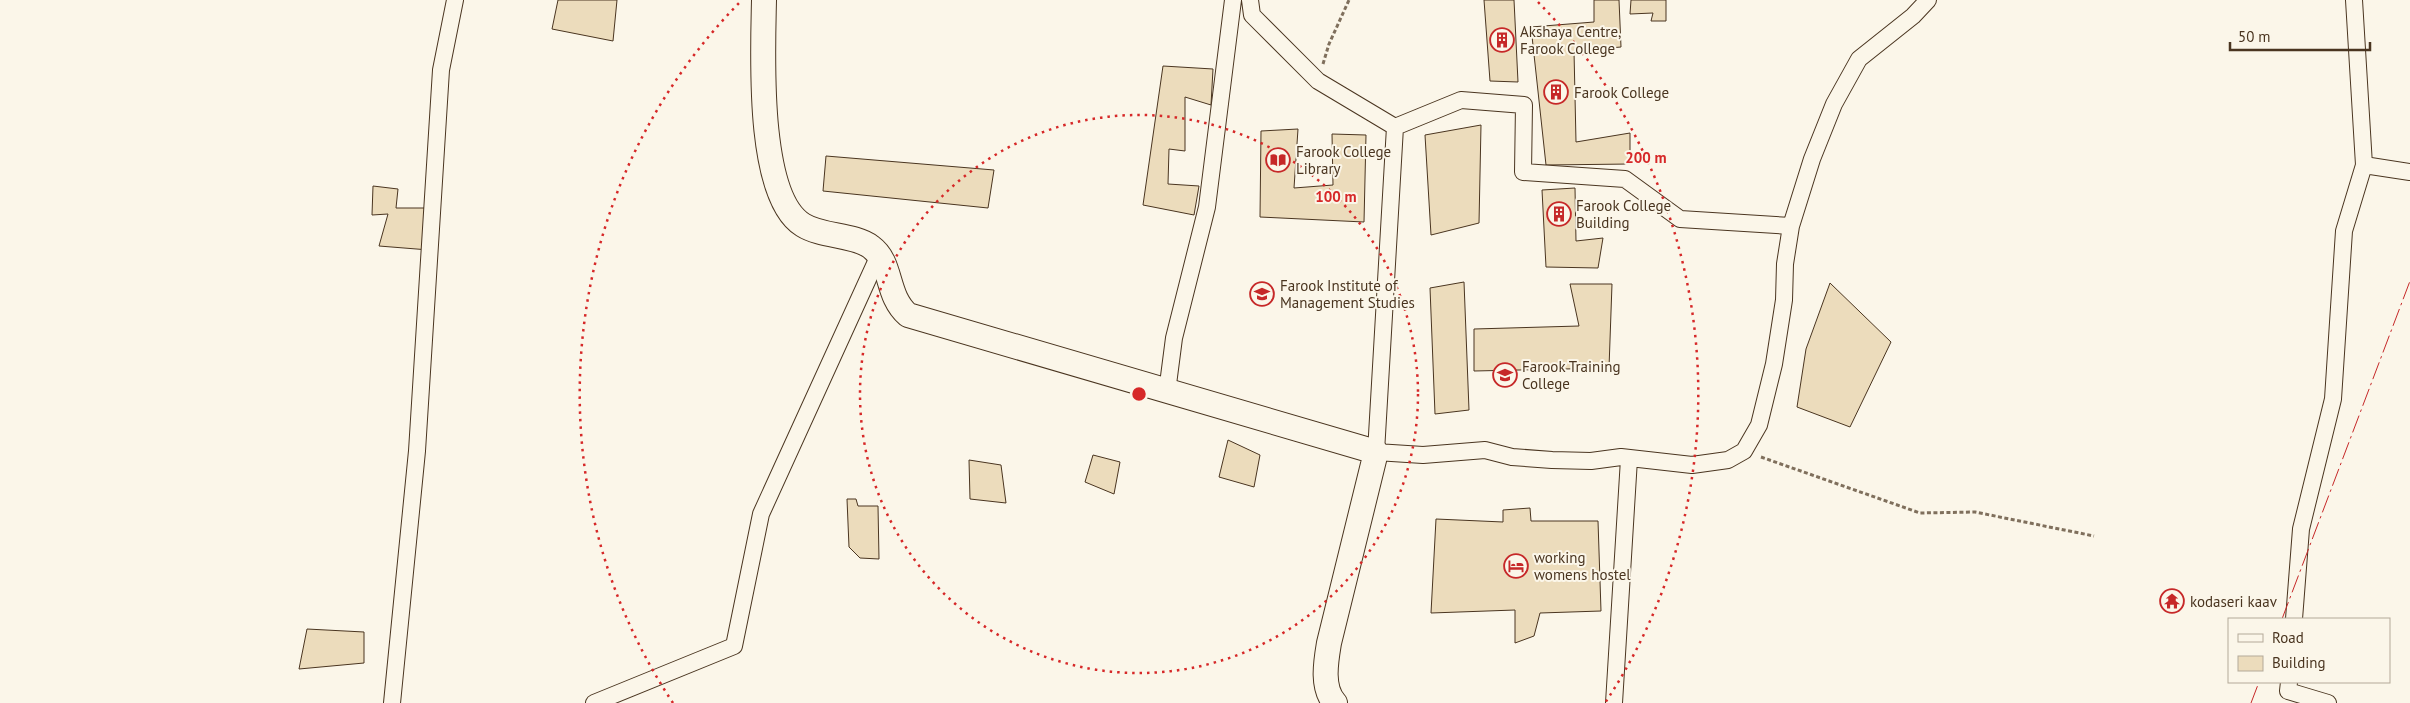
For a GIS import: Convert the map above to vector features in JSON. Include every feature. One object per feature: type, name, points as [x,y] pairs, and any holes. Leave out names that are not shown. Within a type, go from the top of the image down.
[{"type":"main road","points":[[764,0],[763,86],[770,152],[782,200],[792,215],[804,225],[871,246],[879,255],[894,298],[899,307],[908,315],[1376,452],[1328,650],[1326,664],[1327,683],[1335,703]]},
{"type":"street","points":[[392,703],[417,451],[441,70],[454,0]]},
{"type":"street","points":[[1167,392],[1174,338],[1207,207],[1233,0]]},
{"type":"street","points":[[1250,0],[1252,15],[1318,82],[1396,127]]},
{"type":"street","points":[[1396,127],[1376,452],[1423,455],[1485,450],[1512,457],[1552,460],[1629,459],[1692,465],[1728,460],[1744,451],[1759,425],[1774,364],[1784,300],[1785,264],[1791,226],[1812,159],[1834,104],[1859,59],[1906,22],[1928,0]]},
{"type":"street","points":[[2294,618],[2301,529],[2333,399],[2344,231],[2364,165],[2354,0]]},
{"type":"street","points":[[1396,127],[1461,100],[1524,105],[1523,172],[1626,179],[1680,219],[1791,226]]},
{"type":"street","points":[[2364,165],[2410,172]]},
{"type":"street","points":[[594,703],[734,646],[760,514],[879,255]]},
{"type":"street","points":[[1614,703],[1629,459]]},
{"type":"street","points":[[2289,683],[2288,691],[2328,703]]},
{"type":"path","points":[[1318,82],[1329,44],[1349,0]]},
{"type":"path","points":[[1744,451],[1920,514],[1975,512],[2094,536]]},
{"type":"building","points":[[558,0],[617,0],[613,41],[552,29]]},
{"type":"building","name":"Akshaya Centre, Farook College","points":[[1484,0],[1514,0],[1518,82],[1490,81]]},
{"type":"building","name":"Farook College","points":[[1594,0],[1619,0],[1621,47],[1574,51],[1576,142],[1630,133],[1630,164],[1546,165],[1531,27],[1594,22]]},
{"type":"building","points":[[1631,0],[1666,0],[1666,21],[1651,21],[1653,13],[1630,14]]},
{"type":"building","points":[[1163,66],[1213,69],[1211,105],[1185,97],[1185,151],[1169,149],[1168,184],[1199,186],[1194,215],[1143,205]]},
{"type":"building","points":[[1481,125],[1479,223],[1431,235],[1425,135]]},
{"type":"building","name":"Farook College Library","points":[[1298,129],[1294,188],[1333,185],[1332,134],[1366,135],[1364,222],[1260,217],[1261,131]]},
{"type":"building","points":[[826,156],[994,170],[988,208],[823,191]]},
{"type":"building","points":[[373,186],[398,189],[396,208],[429,208],[429,250],[379,246],[388,214],[372,215]]},
{"type":"building","name":"Farook College Building","points":[[1575,188],[1576,241],[1603,238],[1598,268],[1546,267],[1542,190]]},
{"type":"building","points":[[1464,282],[1469,410],[1435,414],[1430,288]]},
{"type":"building","points":[[1830,283],[1891,342],[1850,427],[1797,407],[1806,349]]},
{"type":"building","points":[[1570,284],[1612,284],[1609,368],[1474,371],[1474,329],[1579,326]]},
{"type":"building","points":[[1228,440],[1260,455],[1254,487],[1219,477]]},
{"type":"building","points":[[1093,455],[1120,462],[1114,494],[1085,482]]},
{"type":"building","points":[[969,460],[1001,465],[1006,503],[970,499]]},
{"type":"building","points":[[847,499],[856,499],[858,506],[878,506],[879,559],[860,558],[849,547]]},
{"type":"building","name":"working womens hostel","points":[[1530,508],[1531,521],[1598,521],[1601,611],[1540,613],[1534,636],[1515,643],[1515,610],[1431,613],[1436,519],[1503,522],[1503,510]]},
{"type":"building","points":[[307,629],[364,632],[364,663],[299,669]]},
{"type":"power","points":[[2282,618],[2410,281]]},
{"type":"power","points":[[2251,703],[2259,683]]},
{"type":"place","name":"Akshaya Centre, Farook College","points":[[1502,40]]},
{"type":"place","name":"Farook College","points":[[1556,92]]},
{"type":"place","name":"Farook College Library","points":[[1278,160]]},
{"type":"place","name":"Farook College Building","points":[[1559,214]]},
{"type":"place","name":"Farook Institute of Management Studies","points":[[1262,294]]},
{"type":"place","name":"Farook Training College","points":[[1505,375]]},
{"type":"place","name":"working womens hostel","points":[[1516,566]]},
{"type":"place","name":"kodaseri kaav","points":[[2172,601]]}]
